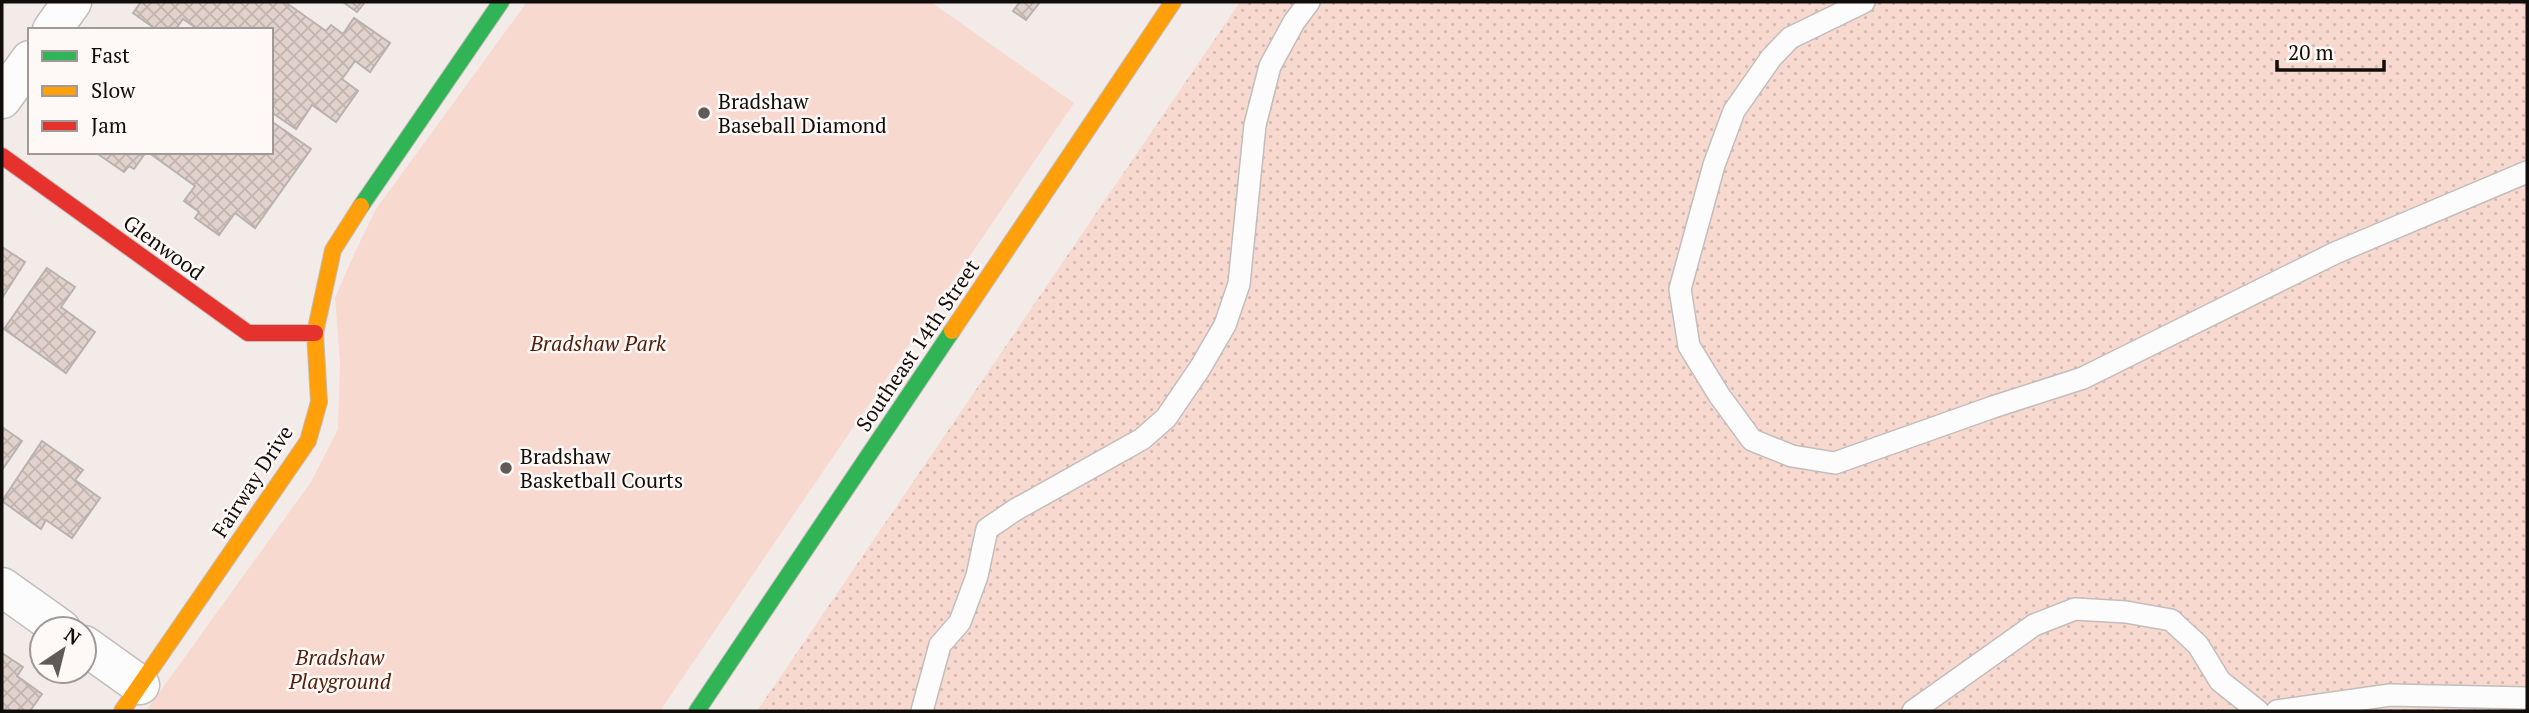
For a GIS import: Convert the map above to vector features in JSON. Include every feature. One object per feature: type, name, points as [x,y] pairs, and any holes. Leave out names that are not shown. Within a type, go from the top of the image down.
[{"type":"street","points":[[53,28],[72,2]]},
{"type":"street","name":"Fairway Drive","points":[[131,698],[307,441],[319,402],[315,333],[333,250],[387,165],[501,2]]},
{"type":"street","name":"Southeast 14th Street","points":[[697,711],[1172,2]]},
{"type":"street","points":[[2,99],[28,63]]},
{"type":"street","name":"Glenwood","points":[[2,156],[248,333],[315,333]]},
{"type":"street","points":[[2,587],[41,615]]},
{"type":"street","points":[[98,661],[131,698]]},
{"type":"lane","points":[[922,711],[940,645],[960,621],[977,576],[987,529],[1015,510],[1142,439],[1166,418],[1225,325],[1239,284],[1255,125],[1270,65],[1294,22],[1309,2]]},
{"type":"lane","points":[[1864,2],[1790,38],[1771,58],[1734,111],[1714,165],[1680,289],[1689,346],[1719,395],[1752,440],[1792,456],[1835,463],[2083,378],[2335,253],[2527,172]]},
{"type":"lane","points":[[1913,711],[2034,625],[2075,609],[2126,612],[2171,620],[2198,645],[2220,681],[2258,711]]},
{"type":"lane","points":[[2277,711],[2390,695],[2527,698]]},
{"type":"green space","name":"Bradshaw Park","points":[[527,2],[931,2],[1074,103],[660,711],[146,711],[311,482],[338,429],[340,361],[335,298],[356,250],[376,209]]},
{"type":"green space","points":[[1240,2],[2527,2],[2527,711],[757,711]]},
{"type":"building","points":[[141,2],[285,2],[326,31],[331,25],[343,34],[354,18],[390,43],[370,72],[355,61],[342,79],[358,91],[336,122],[312,105],[296,129],[273,113],[276,100],[273,98],[273,28],[196,28],[183,19],[176,28],[154,28],[133,13]]},
{"type":"building","points":[[343,2],[365,2],[357,12]]},
{"type":"building","points":[[1017,2],[1040,2],[1026,20],[1013,11],[1019,3]]},
{"type":"building","points":[[273,122],[311,149],[255,228],[235,213],[219,235],[195,218],[199,212],[184,201],[195,186],[151,154],[273,154]]},
{"type":"building","points":[[98,154],[145,154],[134,169],[129,166],[124,172]]},
{"type":"building","points":[[2,247],[25,262],[2,298]]},
{"type":"building","points":[[47,268],[75,287],[61,307],[95,332],[66,373],[4,329]]},
{"type":"building","points":[[2,427],[22,441],[2,470]]},
{"type":"building","points":[[42,441],[83,470],[75,480],[100,498],[72,538],[46,520],[41,529],[2,501]]},
{"type":"building","points":[[2,653],[23,667],[17,676],[42,694],[30,711],[2,711]]},
{"type":"traffic: fast","points":[[361,206],[501,2]]},
{"type":"traffic: fast","points":[[697,711],[952,331]]},
{"type":"traffic: slow","points":[[952,331],[1173,2]]},
{"type":"traffic: slow","points":[[122,711],[308,441],[319,402],[315,333],[333,250],[361,206]]},
{"type":"traffic: jam","points":[[2,156],[248,333],[315,333]]},
{"type":"place","name":"Bradshaw Baseball Diamond","points":[[704,113]]},
{"type":"place","name":"Bradshaw Basketball Courts","points":[[506,468]]},
{"type":"park label","name":"Bradshaw Playground","points":[[340,669]]}]
